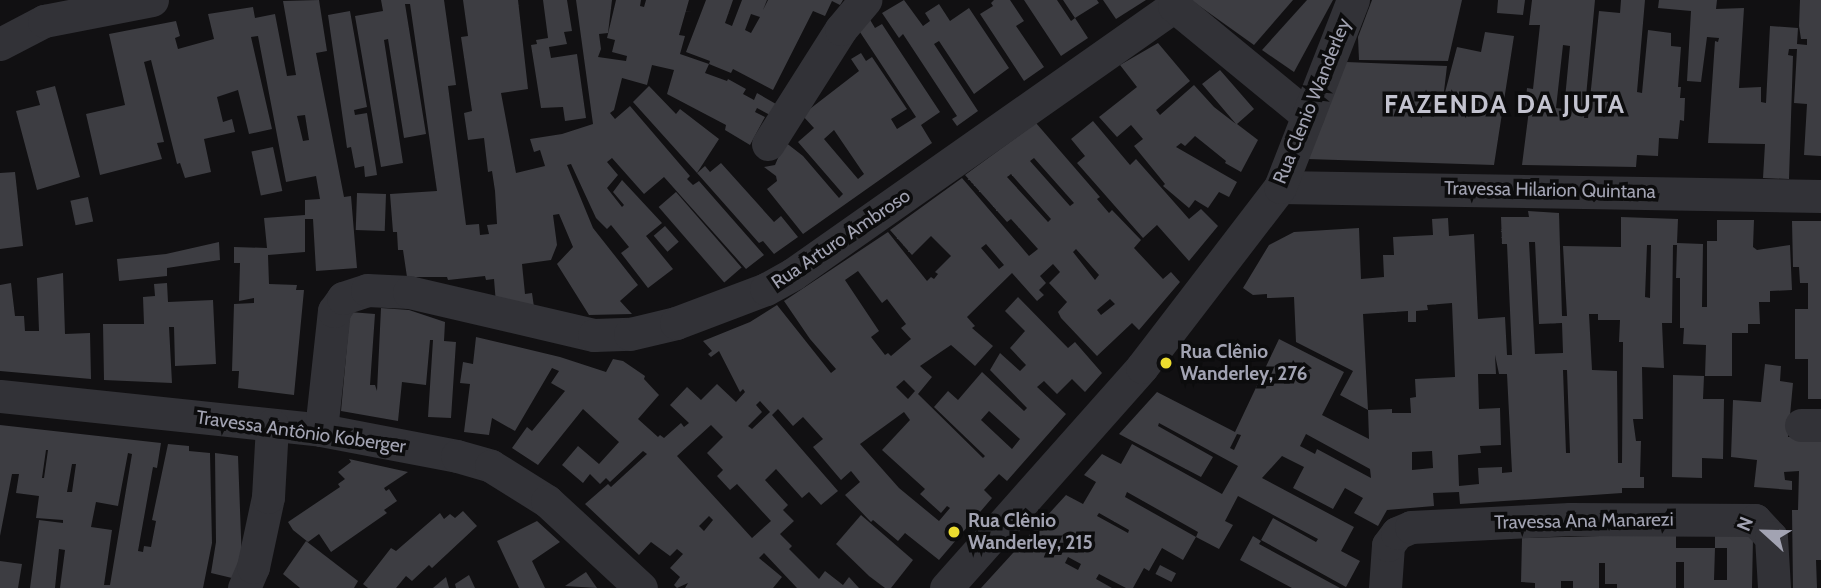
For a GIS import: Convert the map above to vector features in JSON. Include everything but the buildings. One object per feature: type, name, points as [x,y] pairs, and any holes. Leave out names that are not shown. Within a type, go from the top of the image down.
[{"type":"street","points":[[0,44],[44,21],[152,0]]},
{"type":"street","points":[[768,144],[841,29],[865,0]]},
{"type":"street","name":"Rua Clenio Wanderley","points":[[946,588],[1142,367],[1280,187],[1353,0]]},
{"type":"street","name":"Rua Arturo Ambroso","points":[[321,430],[334,311],[343,298],[367,290],[409,292],[594,335],[630,334],[676,323],[766,289],[793,274],[1172,3],[1308,116]]},
{"type":"street","name":"Travessa Hilarion Quintana","points":[[1280,187],[1821,196]]},
{"type":"street","name":"Travessa Antônio Koberger","points":[[0,396],[321,430],[457,456],[491,466],[547,501],[591,538],[641,588]]},
{"type":"street","points":[[244,588],[253,567],[268,497],[272,425]]},
{"type":"street","name":"Travessa Ana Manarezi","points":[[1385,588],[1388,545],[1397,533],[1411,527],[1570,519],[1755,520],[1771,537],[1774,588]]},
{"type":"place","name":"Rua Clênio Wanderley, 276","points":[[1166,363]]},
{"type":"place","name":"Rua Clênio Wanderley, 215","points":[[954,532]]},
{"type":"district","name":"FAZENDA DA JUTA","points":[[1505,105]]}]
